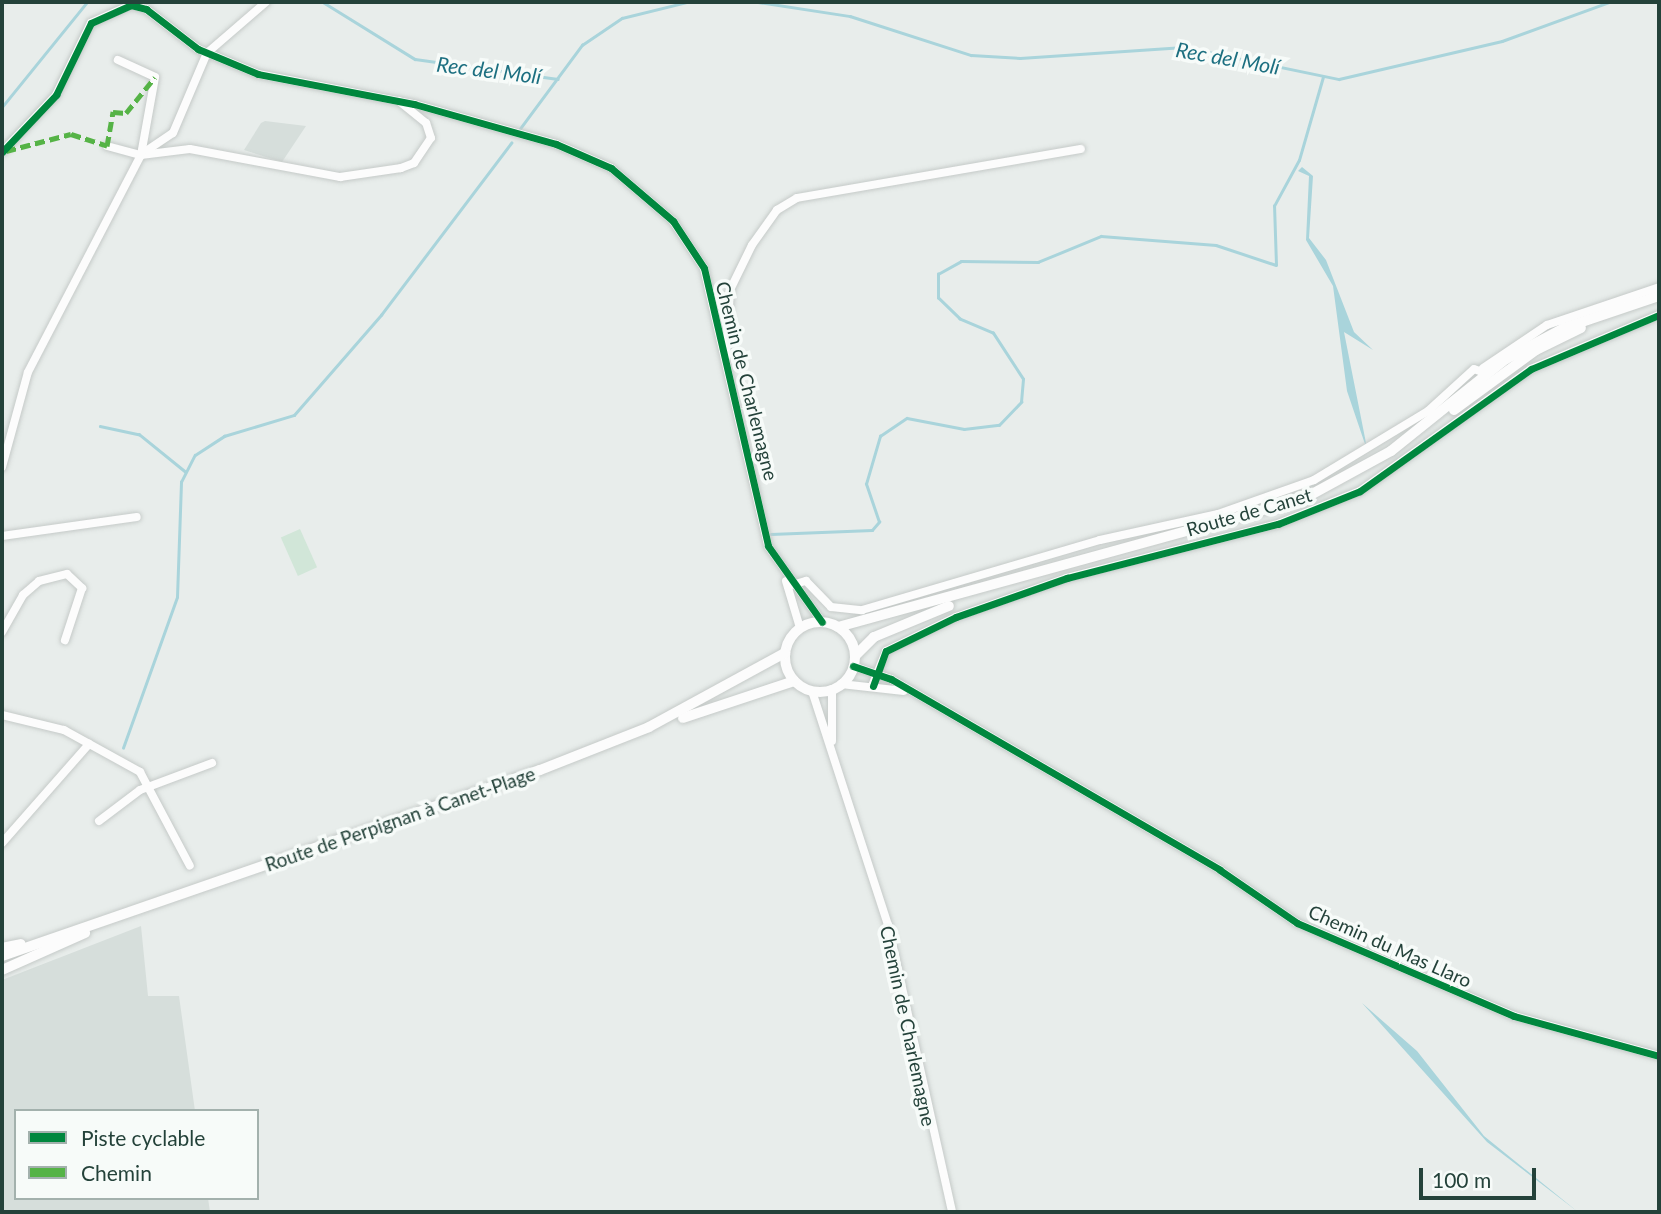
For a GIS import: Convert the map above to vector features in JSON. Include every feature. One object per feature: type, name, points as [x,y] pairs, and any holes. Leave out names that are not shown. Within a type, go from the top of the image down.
[{"type":"main road","name":"Route de Canet","points":[[838,627],[1303,499],[1391,451],[1485,371],[1564,328],[1659,296]]},
{"type":"main road","name":"Route de Canet","points":[[854,661],[874,637],[991,590],[1305,505],[1396,455],[1536,350],[1659,302]]},
{"type":"main road","points":[[822,622],[838,627],[854,661],[836,687],[812,691],[794,681],[785,653],[800,628],[822,622]]},
{"type":"main road","name":"Route de Perpignan à Canet-Plage","points":[[2,959],[44,940],[540,770],[659,722],[785,653]]},
{"type":"main road","name":"Route de Perpignan à Canet-Plage","points":[[2,959],[392,831],[704,708],[794,681]]},
{"type":"main road","points":[[2,970],[85,933]]},
{"type":"main road","points":[[2,948],[44,940]]},
{"type":"street","points":[[141,155],[173,133],[207,53],[266,2]]},
{"type":"street","name":"Chemin de Charlemagne","points":[[2,152],[56,96],[79,41],[102,13],[116,6],[146,9],[207,53],[258,74],[398,101],[556,145],[611,168],[691,242],[704,268],[768,546],[789,585],[800,628]]},
{"type":"street","points":[[2,467],[28,372],[141,155],[156,81],[118,60]]},
{"type":"street","points":[[107,146],[141,155],[190,149],[340,177],[401,168],[414,163],[431,138],[426,123],[398,101]]},
{"type":"street","points":[[726,371],[730,290],[777,210],[797,198],[1081,149]]},
{"type":"street","points":[[789,585],[806,581],[820,600],[844,611],[899,603],[1100,540],[1282,494],[1362,453],[1548,326],[1659,287]]},
{"type":"street","points":[[872,687],[886,651],[968,612],[1340,500],[1531,369],[1659,315]]},
{"type":"street","points":[[2,536],[137,517]]},
{"type":"street","points":[[2,632],[23,595],[39,582],[67,574],[82,588],[65,640]]},
{"type":"street","name":"Chemin de Charlemagne","points":[[789,585],[822,622]]},
{"type":"street","name":"Chemin du Mas Llaro","points":[[854,661],[1220,870],[1297,923],[1514,1016],[1659,1056]]},
{"type":"street","points":[[836,687],[872,687],[912,692]]},
{"type":"street","name":"Chemin de Charlemagne","points":[[836,687],[836,761]]},
{"type":"street","name":"Chemin de Charlemagne","points":[[812,691],[888,925],[952,1212]]},
{"type":"street","points":[[2,715],[51,724],[140,772],[190,866]]},
{"type":"street","points":[[2,843],[89,744]]},
{"type":"street","points":[[99,821],[149,786],[212,763]]},
{"type":"shaded area","points":[[265,121],[306,126],[282,162],[244,150]]},
{"type":"shaded area","points":[[141,926],[148,996],[179,996],[195,1109],[14,1109],[14,1200],[208,1200],[210,1212],[2,1212],[2,980]]},
{"type":"green space","points":[[300,529],[317,567],[298,576],[281,538]]},
{"type":"water","points":[[1302,167],[1313,176],[1309,238],[1326,260],[1354,332],[1373,350],[1344,332],[1368,453],[1347,391],[1333,286],[1306,240],[1309,176],[1298,171]]},
{"type":"water","points":[[1362,1003],[1417,1051],[1484,1136],[1578,1212],[1487,1142]]},
{"type":"waterway","name":"Rec del Molí","points":[[2,107],[87,2]]},
{"type":"waterway","name":"Rec del Molí","points":[[323,2],[415,59],[558,79]]},
{"type":"waterway","name":"Rec del Molí","points":[[519,130],[582,45],[622,18],[687,2]]},
{"type":"waterway","name":"Rec del Molí","points":[[758,2],[850,16],[971,55],[1020,58],[1184,47],[1339,79],[1502,41],[1609,2]]},
{"type":"waterway","points":[[771,534],[872,530],[879,522],[866,484],[880,436],[907,418],[964,429],[999,425],[1021,402],[1023,379],[993,333],[960,319],[938,298],[938,274],[961,261],[1038,262],[1101,236],[1216,245],[1276,265],[1274,206],[1299,160],[1323,77]]},
{"type":"waterway","points":[[123,748],[177,597],[181,482],[195,455],[224,436],[294,415],[381,315],[511,143]]},
{"type":"waterway","points":[[100,426],[139,434],[186,472]]},
{"type":"marked path","points":[[6,151],[71,134],[107,146],[113,112],[126,113],[155,77]]},
{"type":"cycle path","points":[[2,152],[56,95],[91,23],[131,5],[146,9],[198,49],[258,74],[414,104],[556,144],[611,168],[673,221],[704,268],[768,546],[822,622]]},
{"type":"cycle path","points":[[873,686],[886,651],[956,617],[1067,578],[1278,524],[1360,491],[1531,369],[1659,315]]},
{"type":"cycle path","points":[[853,666],[891,679],[1220,870],[1297,923],[1514,1016],[1659,1056]]}]
